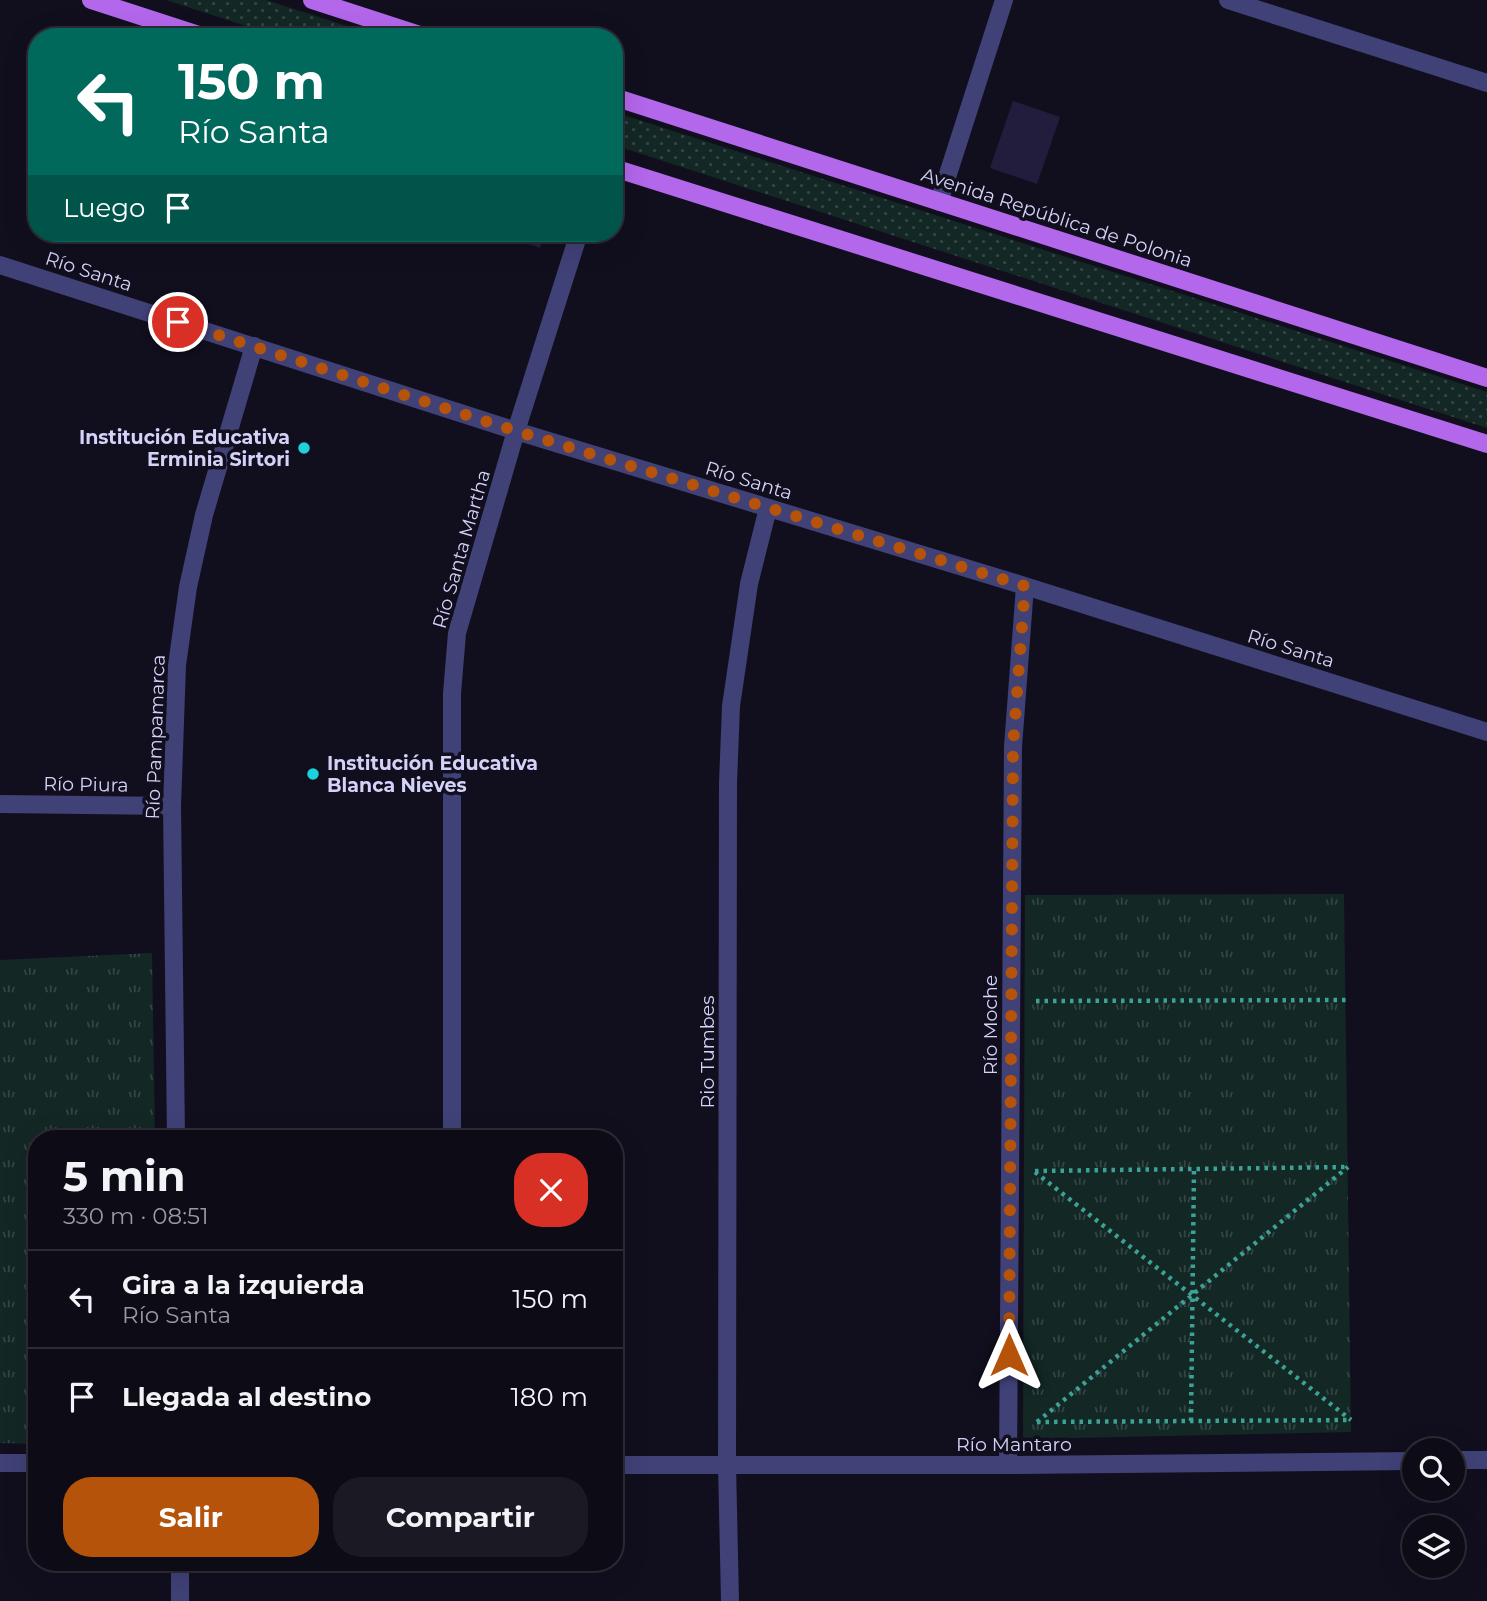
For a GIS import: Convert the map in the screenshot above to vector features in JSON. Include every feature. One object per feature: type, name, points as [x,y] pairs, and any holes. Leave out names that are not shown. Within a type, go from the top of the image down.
[{"type":"main road","points":[[91,0],[177,28]]},
{"type":"main road","points":[[312,0],[398,28]]},
{"type":"main road","name":"Avenida República de Polonia","points":[[623,100],[1487,378]]},
{"type":"main road","points":[[623,171],[1487,444]]},
{"type":"street","points":[[939,202],[1004,0]]},
{"type":"street","points":[[1233,1],[1487,83]]},
{"type":"street","name":"Río Santa Martha","points":[[452,1130],[452,694],[457,632],[516,431],[576,242]]},
{"type":"street","name":"Río Santa","points":[[0,265],[516,431],[1025,586],[1487,732]]},
{"type":"street","name":"Río Pampamarca","points":[[176,1130],[172,806],[177,665],[188,587],[204,515],[254,346]]},
{"type":"street","name":"Rio Tumbes","points":[[730,1601],[727,1464],[728,783],[731,706],[749,584],[768,508]]},
{"type":"street","name":"Río Moche","points":[[1008,1465],[1013,747],[1025,586]]},
{"type":"street","name":"Río Piura","points":[[0,803],[172,806]]},
{"type":"street","points":[[1465,1460],[1487,1460]]},
{"type":"street","name":"Río Mantaro","points":[[623,1465],[1402,1461]]},
{"type":"street","points":[[0,1463],[28,1463]]},
{"type":"street","points":[[180,1571],[180,1601]]},
{"type":"path","points":[[1035,1001],[1346,1000]]},
{"type":"path","points":[[1192,1295],[1034,1171],[1348,1167],[1192,1295],[1037,1422],[1351,1420],[1192,1295]]},
{"type":"path","points":[[1191,1421],[1194,1169]]},
{"type":"green space","points":[[166,0],[266,0],[353,28],[252,28]]},
{"type":"green space","points":[[623,115],[1487,392],[1487,428],[623,148]]},
{"type":"green space","points":[[1344,894],[1351,1432],[1023,1439],[1025,895]]},
{"type":"green space","points":[[152,953],[155,1130],[28,1130],[28,1444],[0,1443],[0,960]]},
{"type":"building","points":[[1013,101],[1060,117],[1037,184],[990,168]]},
{"type":"building","points":[[522,242],[542,242],[540,248]]},
{"type":"place","name":"Institución Educativa Erminia Sirtori","points":[[304,448]]},
{"type":"place","name":"Institución Educativa Blanca Nieves","points":[[313,774]]},
{"type":"route","points":[[178,322],[516,431],[1025,586],[1013,747],[1009,1355]]}]
